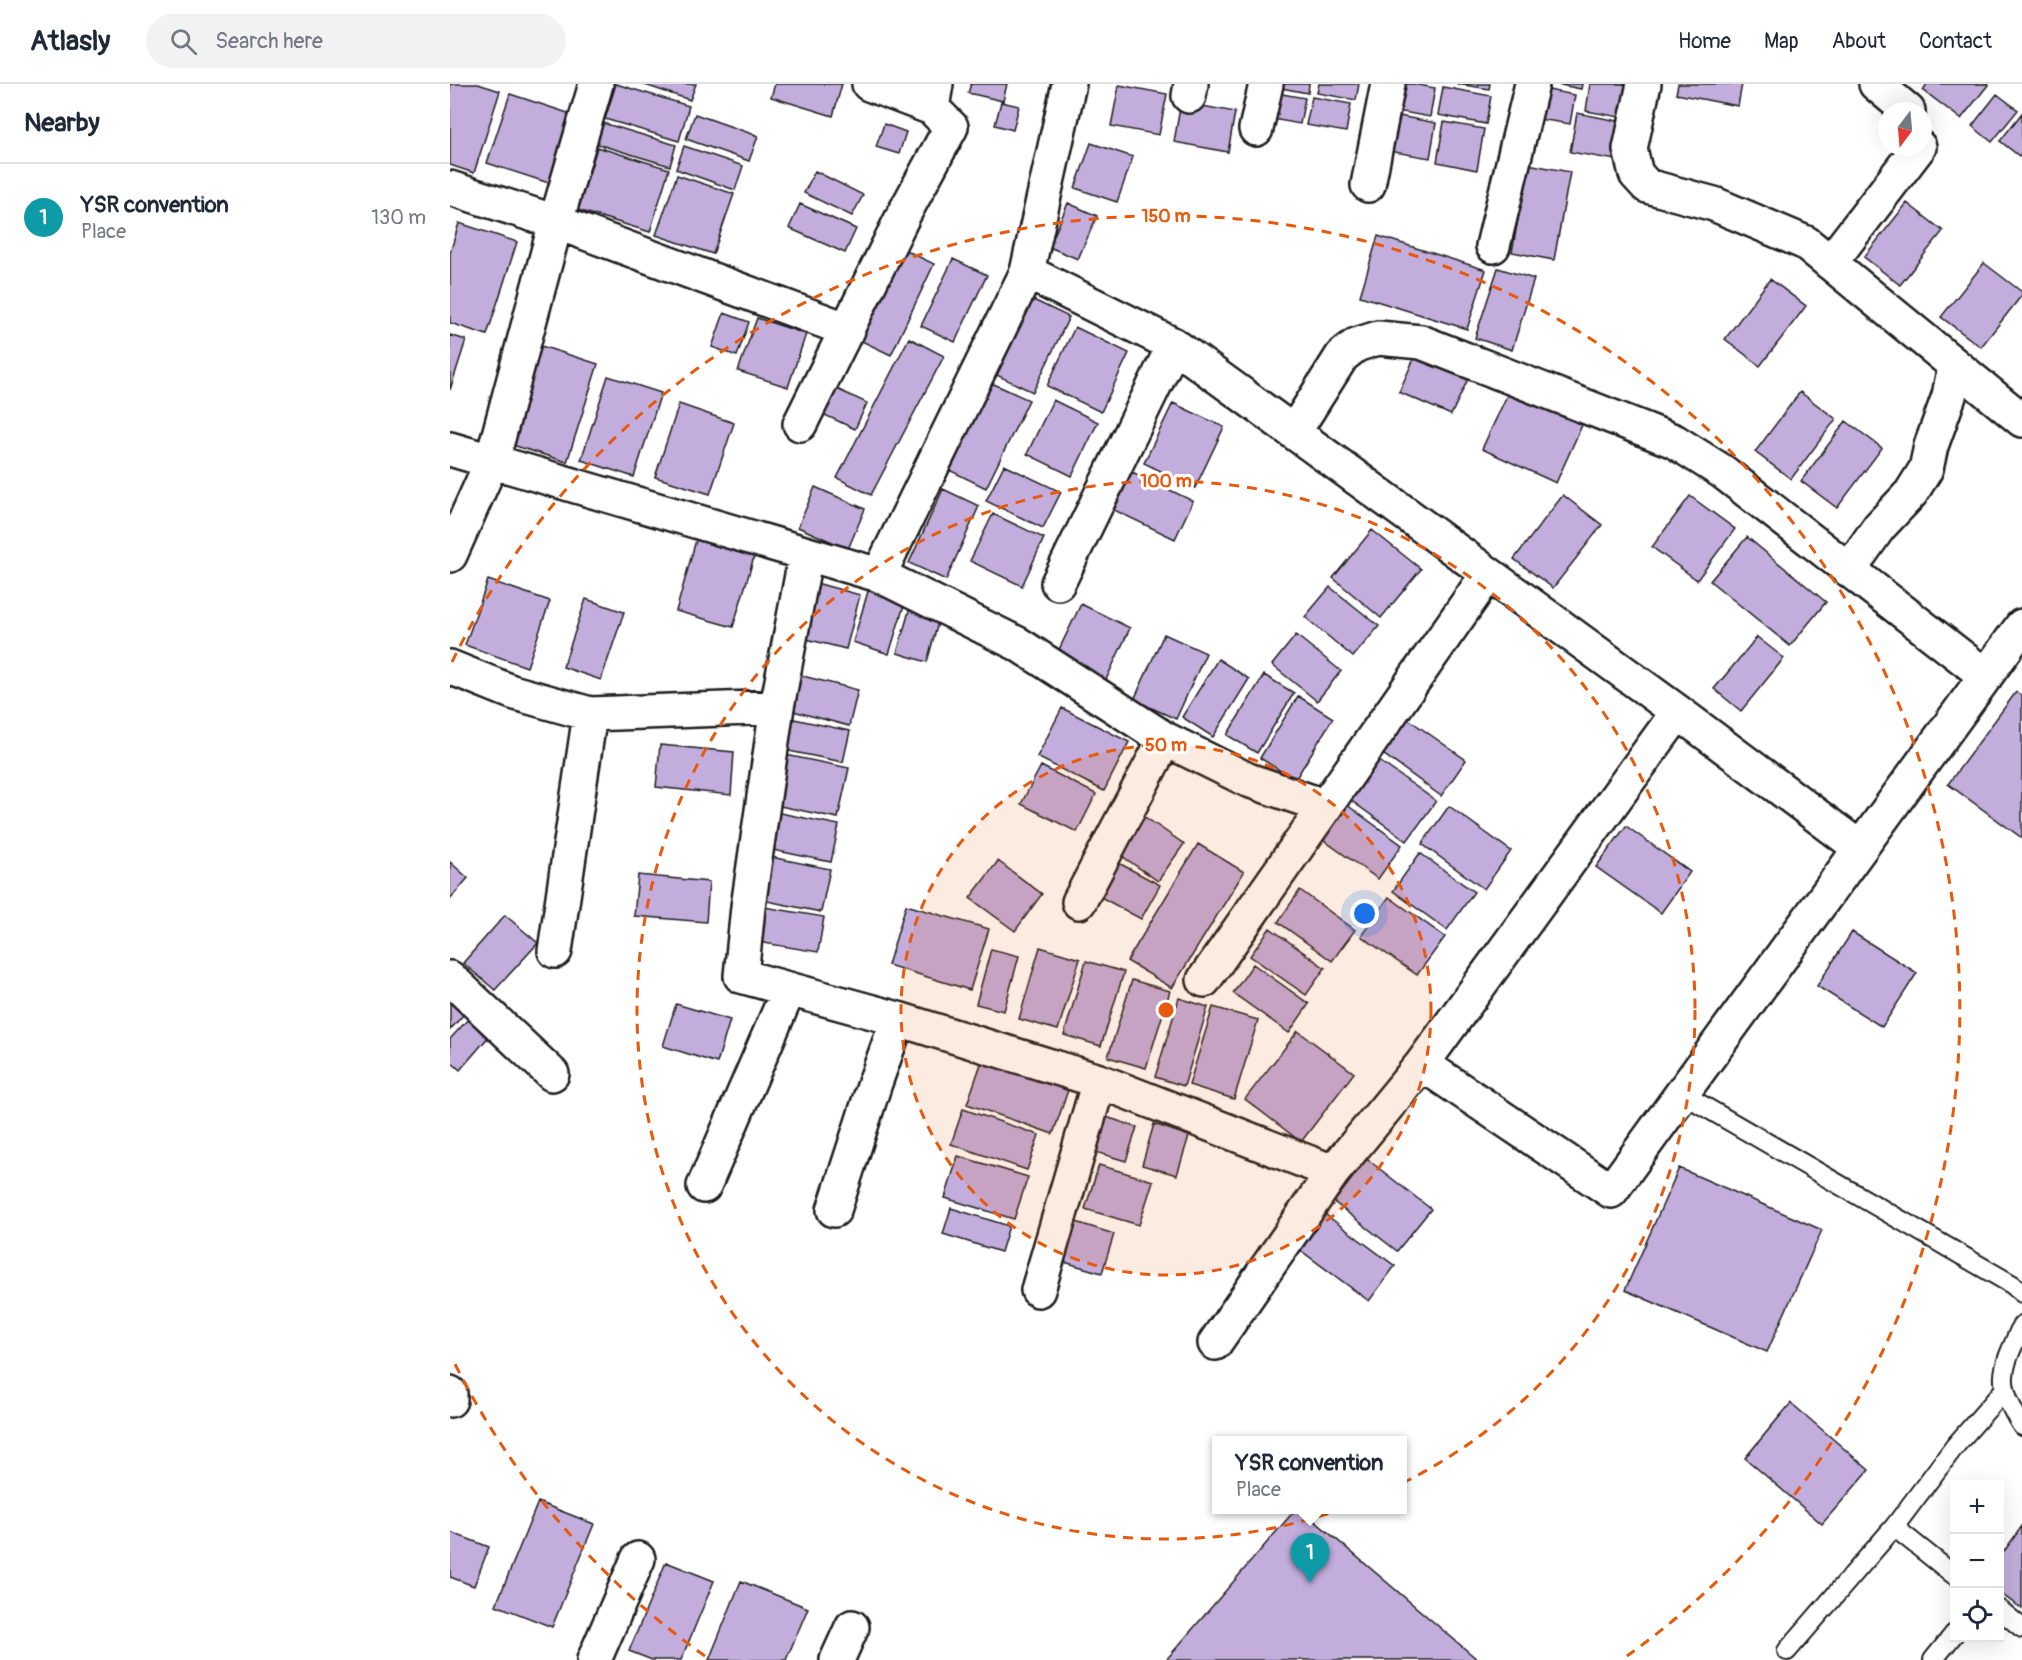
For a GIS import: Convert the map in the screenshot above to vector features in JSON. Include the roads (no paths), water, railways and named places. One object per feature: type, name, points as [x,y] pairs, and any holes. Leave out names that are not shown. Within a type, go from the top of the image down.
[{"type":"street","points":[[450,555],[492,460],[596,84]]},
{"type":"street","points":[[800,424],[904,214],[951,127],[934,96],[869,84]]},
{"type":"street","points":[[879,575],[1027,272],[1069,84]]},
{"type":"street","points":[[1256,129],[1266,84]]},
{"type":"street","points":[[1368,184],[1388,84]]},
{"type":"street","points":[[1493,246],[1532,84]]},
{"type":"street","points":[[1644,84],[1630,150],[1636,174],[1647,186],[1714,204],[1806,243],[2022,420]]},
{"type":"street","points":[[1876,84],[1897,102]]},
{"type":"street","points":[[1830,263],[1912,156]]},
{"type":"street","points":[[450,188],[556,222],[848,330]]},
{"type":"street","points":[[1027,272],[1174,345],[1678,712],[1860,848]]},
{"type":"street","points":[[1294,432],[1342,356],[1356,345],[1378,338],[1421,342],[1674,441],[1723,472],[1986,676]]},
{"type":"street","points":[[1058,583],[1174,345]]},
{"type":"street","points":[[1849,570],[1879,527],[1911,493],[1926,469],[1930,447],[1949,396],[1955,365]]},
{"type":"street","points":[[450,449],[879,575],[1018,644],[1165,739],[1248,780],[1324,806]]},
{"type":"street","points":[[806,554],[777,707],[748,907],[741,976],[898,1019],[1099,1081],[1333,1172]]},
{"type":"street","points":[[1204,980],[1488,574]]},
{"type":"street","points":[[1422,1064],[1611,1191],[2022,626]]},
{"type":"street","points":[[450,667],[512,692],[590,714],[777,707]]},
{"type":"street","points":[[1215,1343],[1333,1172],[1422,1064],[1678,712]]},
{"type":"street","points":[[555,951],[590,714]]},
{"type":"street","points":[[1079,903],[1165,739]]},
{"type":"street","points":[[450,978],[552,1074]]},
{"type":"street","points":[[704,1186],[789,989]]},
{"type":"street","points":[[834,1210],[898,1019]]},
{"type":"street","points":[[1038,1290],[1099,1081]]},
{"type":"street","points":[[450,1393],[450,1400]]},
{"type":"street","points":[[594,1660],[638,1559]]},
{"type":"street","points":[[837,1660],[852,1628]]},
{"type":"lane","points":[[1681,1093],[2013,1285],[2022,1293]]},
{"type":"lane","points":[[2022,1325],[2004,1365],[2004,1390],[2022,1426]]},
{"type":"lane","points":[[1787,1651],[1893,1527],[1955,1446],[2004,1390]]},
{"type":"lane","points":[[1893,1527],[1950,1572]]},
{"type":"lane","points":[[2004,1613],[2022,1628]]},
{"type":"lane","points":[[1934,1660],[1950,1639]]},
{"type":"place","name":"YSR convention","points":[[1310,1583]]}]
